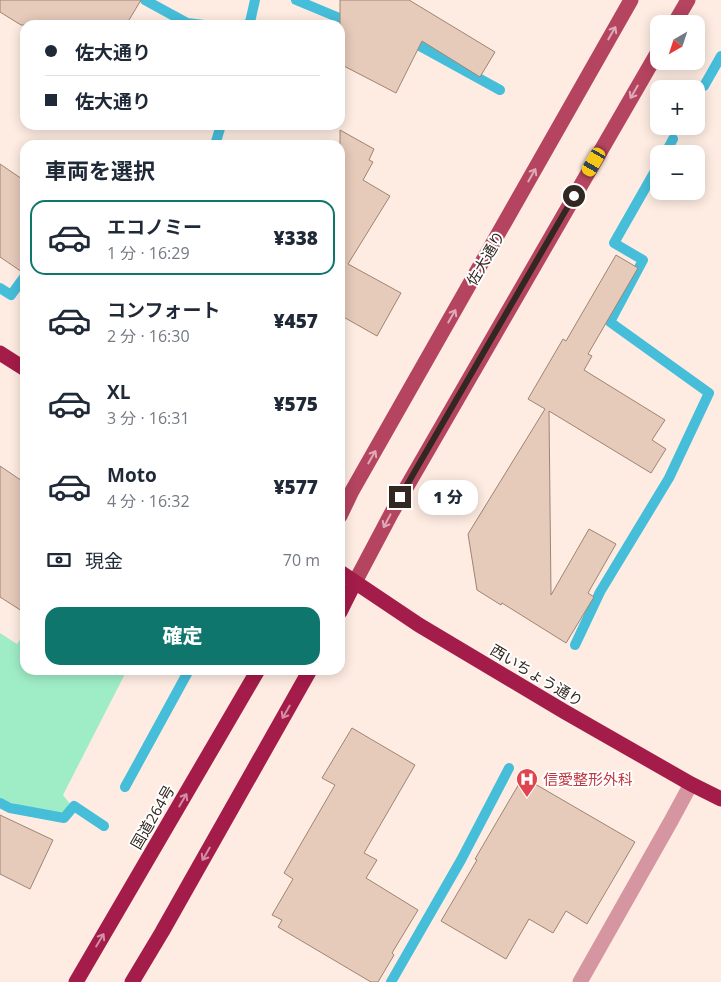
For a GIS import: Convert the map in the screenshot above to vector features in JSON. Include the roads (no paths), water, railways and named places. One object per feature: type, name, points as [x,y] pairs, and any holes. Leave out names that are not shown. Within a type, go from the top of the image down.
[{"type":"highway","points":[[0,353],[20,366]]},
{"type":"highway","name":"西いちょう通り","points":[[345,575],[419,625],[565,712],[691,784],[721,799]]},
{"type":"highway","points":[[345,602],[355,582]]},
{"type":"highway","name":"国道264号","points":[[76,982],[255,675]]},
{"type":"highway","points":[[132,982],[307,675]]},
{"type":"main road","name":"佐大通り","points":[[345,506],[631,0]]},
{"type":"main road","points":[[679,15],[688,0]]},
{"type":"main road","points":[[355,582],[391,514],[650,66]]},
{"type":"street","points":[[580,982],[691,784]]},
{"type":"waterway","points":[[145,0],[182,20]]},
{"type":"waterway","points":[[250,20],[255,0]]},
{"type":"waterway","points":[[296,0],[337,17],[353,21]]},
{"type":"waterway","points":[[409,40],[500,90]]},
{"type":"waterway","points":[[705,84],[721,56]]},
{"type":"waterway","points":[[216,140],[220,130]]},
{"type":"waterway","points":[[670,145],[673,139]]},
{"type":"waterway","points":[[575,645],[600,592],[669,478],[709,393],[610,322],[643,260],[614,243],[650,180]]},
{"type":"waterway","points":[[0,288],[11,295],[20,283]]},
{"type":"waterway","points":[[125,787],[186,675]]},
{"type":"waterway","points":[[391,982],[461,860],[509,768]]},
{"type":"waterway","points":[[0,803],[10,808],[64,818],[74,806],[104,826]]},
{"type":"place","name":"信愛整形外科","points":[[527,798]]}]
